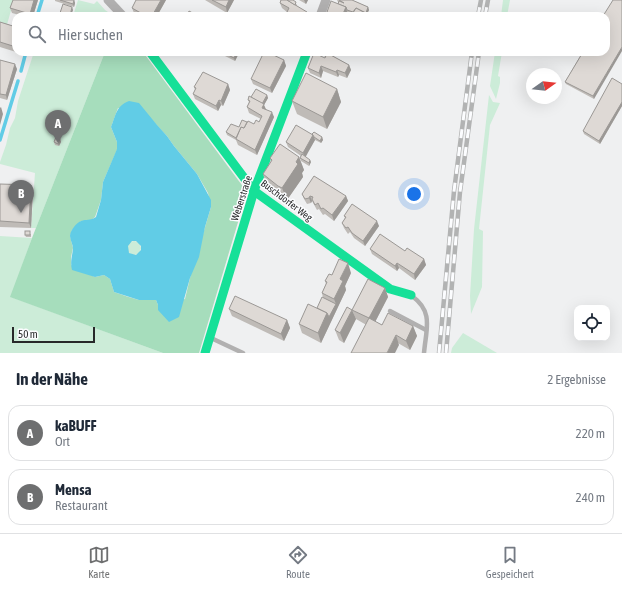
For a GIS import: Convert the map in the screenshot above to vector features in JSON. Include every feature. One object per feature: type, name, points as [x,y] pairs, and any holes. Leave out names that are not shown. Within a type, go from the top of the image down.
[{"type":"street","points":[[108,0],[119,12]]},
{"type":"street","points":[[322,12],[326,0]]},
{"type":"street","name":"Buschdorfer Weg","points":[[153,56],[254,191],[390,289],[411,295]]},
{"type":"street","name":"Weberstraße","points":[[204,353],[254,191],[305,56]]},
{"type":"lane","points":[[411,295],[420,302],[427,315],[424,353]]},
{"type":"lane","points":[[390,311],[426,330]]},
{"type":"lane","points":[[209,338],[243,353]]},
{"type":"green space","points":[[0,0],[14,0],[6,28],[0,26]]},
{"type":"green space","points":[[78,0],[94,4],[97,1],[108,12],[74,12]]},
{"type":"green space","points":[[503,0],[510,0],[508,12],[502,12]]},
{"type":"green space","points":[[33,56],[103,56],[36,228],[31,228],[35,173],[0,164],[10,128],[15,118],[18,101]]},
{"type":"green space","points":[[103,56],[146,56],[247,192],[199,353],[163,353],[10,297]],"holes":[[[118,108],[150,118],[167,136],[197,174],[208,193],[211,207],[185,299],[158,305],[156,300],[140,300],[114,292],[110,279],[104,275],[95,277],[71,265],[73,248],[70,236],[72,230],[81,221],[90,221],[95,217],[101,200],[103,182],[117,150],[117,142],[111,127]]]},
{"type":"green space","points":[[494,56],[501,56],[498,76],[500,77],[500,83],[496,99],[490,86]]},
{"type":"green space","points":[[489,95],[493,102],[500,103],[490,125],[479,229],[483,231],[482,287],[471,314],[470,296],[474,229]]},
{"type":"green space","points":[[0,236],[32,238],[11,297],[163,353],[0,353]]},
{"type":"green space","points":[[134,241],[139,243],[141,248],[139,253],[134,255],[129,253],[127,248],[129,243]]},
{"type":"green space","points":[[463,333],[497,353],[451,353],[452,348]]},
{"type":"water","points":[[129,101],[139,103],[197,174],[211,200],[211,207],[199,257],[190,278],[179,317],[169,322],[158,310],[156,300],[139,300],[114,292],[110,279],[104,275],[95,277],[72,270],[71,262],[73,245],[70,234],[79,222],[96,217],[101,200],[103,182],[117,149],[117,142],[111,127],[117,111],[121,105]],"holes":[[[132,241],[136,241],[141,246],[141,250],[136,255],[129,253],[128,246]]]},
{"type":"building","points":[[13,0],[34,0],[31,12],[23,12],[10,8]]},
{"type":"building","points":[[60,0],[74,0],[73,4]]},
{"type":"building","points":[[136,0],[161,0],[154,12],[139,12],[132,8]]},
{"type":"building","points":[[212,0],[229,0],[226,7]]},
{"type":"building","points":[[281,0],[287,0],[307,12],[287,12],[289,8],[280,3]]},
{"type":"building","points":[[287,0],[293,0],[296,2],[295,5]]},
{"type":"building","points":[[339,0],[352,0],[368,7],[366,12],[356,8],[353,12],[338,4],[339,1],[344,3]]},
{"type":"building","points":[[613,0],[622,0],[622,47],[593,96],[565,82],[581,56],[610,56],[610,12],[606,12]]},
{"type":"building","points":[[331,1],[346,7],[344,12],[327,12]]},
{"type":"building","points":[[63,4],[72,7],[71,12],[60,12]]},
{"type":"building","points":[[356,8],[363,12],[354,12]]},
{"type":"building","points":[[0,22],[12,26],[12,46],[0,42]]},
{"type":"building","points":[[262,56],[276,56],[284,60],[270,88],[251,79]]},
{"type":"building","points":[[313,56],[321,56],[325,58],[326,56],[332,56],[349,65],[345,73],[337,70],[336,72],[321,66],[319,73],[308,68]]},
{"type":"building","points":[[0,60],[15,64],[6,95],[0,94]]},
{"type":"building","points":[[203,72],[228,84],[221,101],[219,100],[216,106],[193,94],[196,88],[194,87]]},
{"type":"building","points":[[306,73],[337,89],[323,117],[292,101]]},
{"type":"building","points":[[612,78],[622,84],[622,102],[599,141],[583,131]]},
{"type":"building","points":[[256,89],[267,95],[262,104],[251,97]]},
{"type":"building","points":[[249,96],[264,104],[262,108],[272,112],[255,150],[236,139],[241,127],[244,128],[248,121],[254,124],[256,120],[259,122],[262,116],[247,107],[250,101],[248,100]]},
{"type":"building","points":[[242,120],[247,122],[244,128],[241,127],[236,138],[226,132],[231,124],[239,127]]},
{"type":"building","points":[[296,125],[313,135],[303,153],[286,142]]},
{"type":"building","points":[[314,132],[322,137],[320,141],[312,134]]},
{"type":"building","points":[[56,137],[60,139],[58,144],[54,142]]},
{"type":"building","points":[[280,144],[299,157],[296,162],[298,164],[282,188],[263,174],[272,160],[270,158]]},
{"type":"building","points":[[302,154],[310,160],[309,163],[300,158]]},
{"type":"building","points":[[314,176],[346,196],[332,215],[323,208],[321,209],[318,203],[315,205],[312,199],[313,197],[310,196],[309,198],[305,199],[302,194]]},
{"type":"building","points":[[0,184],[31,185],[29,223],[0,221]]},
{"type":"building","points":[[352,204],[377,221],[363,241],[342,223],[346,217],[344,216]]},
{"type":"building","points":[[25,231],[30,231],[30,235],[25,235]]},
{"type":"building","points":[[380,234],[405,251],[407,248],[424,259],[414,274],[397,263],[395,266],[370,249]]},
{"type":"building","points":[[339,259],[348,263],[340,279],[343,281],[334,299],[322,293],[327,282],[325,281],[329,274],[332,275]]},
{"type":"building","points":[[368,279],[385,288],[369,318],[352,310]]},
{"type":"building","points":[[235,296],[287,320],[281,334],[229,309]]},
{"type":"building","points":[[322,297],[336,304],[329,317],[327,313],[317,308]]},
{"type":"building","points":[[308,304],[327,313],[318,333],[299,324]]},
{"type":"building","points":[[347,307],[352,310],[340,333],[335,330]]},
{"type":"building","points":[[388,313],[413,326],[406,341],[396,335],[387,353],[351,353],[369,318],[382,325]]},
{"type":"waterway","points":[[38,12],[42,0]]},
{"type":"waterway","points":[[21,71],[25,56]]},
{"type":"waterway","points":[[0,140],[18,81]]},
{"type":"railway","points":[[479,12],[481,0]]},
{"type":"railway","points":[[486,12],[488,0]]},
{"type":"railway","points":[[439,353],[454,191],[471,56]]},
{"type":"railway","points":[[446,353],[460,192],[478,56]]},
{"type":"traffic: fast","points":[[153,56],[254,191],[390,289],[411,295]]},
{"type":"traffic: fast","points":[[205,353],[254,191],[305,56]]},
{"type":"place","name":"kaBUFF","points":[[58,143]]},
{"type":"place","name":"Mensa","points":[[21,213]]}]
